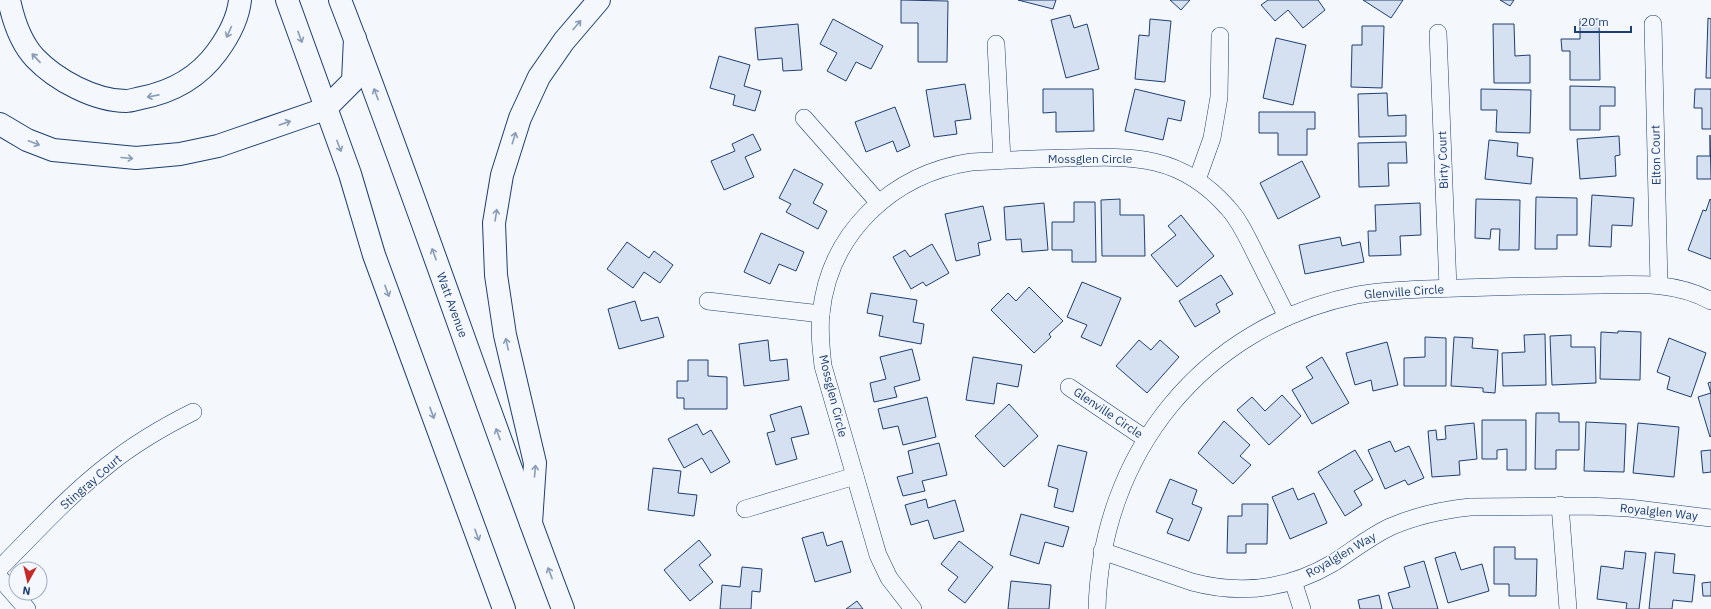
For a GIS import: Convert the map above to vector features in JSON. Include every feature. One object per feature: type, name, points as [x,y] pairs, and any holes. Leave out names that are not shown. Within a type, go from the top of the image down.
[{"type":"main road","points":[[9,0],[21,36],[34,57],[61,80],[91,95],[126,101],[159,94],[188,81],[211,60],[229,35],[240,0]]},
{"type":"main road","points":[[286,0],[350,174],[374,255],[504,609]]},
{"type":"main road","name":"Watt Avenue","points":[[340,0],[392,138],[531,523],[564,609]]},
{"type":"main road","points":[[531,523],[536,463],[505,335],[496,275],[494,223],[504,168],[520,118],[539,77],[564,41],[599,0]]},
{"type":"main road","points":[[0,124],[27,140],[53,150],[88,154],[136,158],[180,154],[218,146],[325,109],[353,81],[355,38]]},
{"type":"street","name":"Elton Court","points":[[1653,24],[1659,285]]},
{"type":"street","name":"Birty Court","points":[[1438,32],[1448,288]]},
{"type":"street","points":[[1197,180],[1212,138],[1219,97],[1220,36]]},
{"type":"street","points":[[996,44],[1002,160]]},
{"type":"street","points":[[804,118],[879,203]]},
{"type":"street","name":"Mossglen Circle","points":[[913,609],[889,578],[878,555],[823,366],[820,336],[821,314],[830,273],[836,259],[851,233],[879,203],[901,186],[928,173],[956,164],[1002,160],[1117,157],[1146,159],[1174,167],[1197,180],[1209,188],[1229,208],[1245,233],[1287,317]]},
{"type":"street","name":"Glenville Circle","points":[[1097,609],[1098,582],[1102,551],[1108,526],[1118,495],[1132,464],[1146,439],[1158,421],[1179,395],[1203,372],[1229,350],[1259,331],[1287,317],[1325,303],[1358,295],[1392,291],[1448,288],[1645,283],[1677,288],[1711,301]]},
{"type":"street","points":[[708,301],[821,314]]},
{"type":"street","name":"Glenville Circle","points":[[1069,387],[1146,439]]},
{"type":"street","name":"Stingray Court","points":[[0,568],[86,483],[108,465],[143,440],[193,412]]},
{"type":"street","points":[[745,509],[855,476]]},
{"type":"street","points":[[1560,506],[1568,609]]},
{"type":"street","name":"Royalglen Way","points":[[1102,551],[1206,586],[1236,590],[1281,585],[1293,581],[1333,563],[1361,543],[1390,528],[1421,516],[1453,509],[1470,507],[1560,506],[1629,508],[1711,518]]},
{"type":"street","points":[[0,578],[27,609]]},
{"type":"street","points":[[1293,581],[1302,609]]},
{"type":"building","points":[[901,0],[948,1],[947,62],[918,62],[918,23],[901,23]]},
{"type":"building","points":[[1018,0],[1056,0],[1053,9]]},
{"type":"building","points":[[1170,0],[1190,0],[1181,10]]},
{"type":"building","points":[[1268,0],[1318,0],[1325,10],[1303,28],[1288,10],[1275,21],[1261,5]]},
{"type":"building","points":[[1363,0],[1403,0],[1391,18]]},
{"type":"building","points":[[1500,0],[1514,0],[1510,6]]},
{"type":"building","points":[[1070,15],[1074,28],[1087,24],[1099,69],[1066,78],[1051,20]]},
{"type":"building","points":[[1708,18],[1711,19],[1711,78],[1706,78]]},
{"type":"building","points":[[833,19],[883,46],[871,69],[856,62],[846,81],[827,71],[837,53],[820,44]]},
{"type":"building","points":[[1150,19],[1171,21],[1165,82],[1135,79],[1139,35],[1149,36]]},
{"type":"building","points":[[1580,19],[1599,19],[1600,80],[1570,80],[1570,51],[1562,51],[1561,39],[1580,39]]},
{"type":"building","points":[[798,24],[802,70],[783,71],[782,58],[758,60],[755,28]]},
{"type":"building","points":[[1493,24],[1514,24],[1515,56],[1530,55],[1530,83],[1494,83]]},
{"type":"building","points":[[1362,26],[1384,26],[1382,88],[1351,87],[1352,45],[1362,45]]},
{"type":"building","points":[[1276,38],[1306,45],[1293,105],[1263,98]]},
{"type":"building","points":[[719,56],[750,65],[744,86],[761,91],[755,111],[733,105],[735,95],[710,88]]},
{"type":"building","points":[[965,84],[971,119],[955,121],[957,134],[934,137],[926,90]]},
{"type":"building","points":[[1570,86],[1615,87],[1615,106],[1600,106],[1600,130],[1570,130]]},
{"type":"building","points":[[1043,89],[1093,89],[1094,131],[1056,132],[1056,112],[1043,113]]},
{"type":"building","points":[[1135,89],[1185,101],[1181,121],[1168,118],[1163,140],[1125,131]]},
{"type":"building","points":[[1481,89],[1531,90],[1530,133],[1496,132],[1497,110],[1481,110]]},
{"type":"building","points":[[1695,89],[1711,89],[1711,129],[1702,129],[1702,108],[1694,108]]},
{"type":"building","points":[[1387,93],[1388,116],[1406,115],[1406,136],[1359,137],[1358,94]]},
{"type":"building","points":[[895,107],[910,146],[897,152],[893,141],[866,152],[855,122]]},
{"type":"building","points":[[1259,112],[1315,112],[1315,129],[1307,129],[1307,155],[1278,155],[1278,133],[1259,133]]},
{"type":"building","points":[[753,134],[761,150],[745,157],[754,177],[724,190],[711,161],[735,151],[732,144]]},
{"type":"building","points":[[1710,135],[1711,179],[1697,179],[1697,156],[1710,156]]},
{"type":"building","points":[[1619,136],[1620,155],[1615,156],[1616,176],[1580,179],[1577,139]]},
{"type":"building","points":[[1489,140],[1518,143],[1517,156],[1533,158],[1531,184],[1485,179]]},
{"type":"building","points":[[1406,142],[1407,163],[1388,163],[1389,186],[1359,187],[1358,143]]},
{"type":"building","points":[[1302,161],[1320,197],[1278,219],[1260,183]]},
{"type":"building","points":[[794,169],[823,184],[813,203],[827,211],[818,229],[786,212],[791,204],[779,198]]},
{"type":"building","points":[[1592,195],[1634,198],[1632,226],[1612,225],[1611,247],[1589,246]]},
{"type":"building","points":[[1536,197],[1577,198],[1577,235],[1557,235],[1557,249],[1535,249]]},
{"type":"building","points":[[1120,199],[1120,215],[1144,215],[1145,256],[1102,256],[1101,200]]},
{"type":"building","points":[[1476,199],[1520,200],[1519,250],[1499,250],[1500,229],[1491,229],[1490,239],[1475,238]]},
{"type":"building","points":[[1710,199],[1711,259],[1688,250],[1703,210],[1706,211]]},
{"type":"building","points":[[1074,202],[1095,202],[1096,262],[1072,262],[1072,250],[1052,250],[1052,222],[1074,222]]},
{"type":"building","points":[[1044,203],[1048,250],[1022,252],[1021,239],[1006,240],[1004,207]]},
{"type":"building","points":[[1420,203],[1421,235],[1400,236],[1401,255],[1369,256],[1368,231],[1376,231],[1375,205]]},
{"type":"building","points":[[983,206],[991,240],[978,243],[980,255],[956,261],[945,214]]},
{"type":"building","points":[[1181,215],[1214,256],[1177,287],[1151,255],[1176,235],[1168,226]]},
{"type":"building","points":[[761,233],[804,252],[796,271],[779,264],[770,284],[744,272]]},
{"type":"building","points":[[1340,237],[1342,246],[1360,242],[1364,262],[1305,274],[1299,245]]},
{"type":"building","points":[[627,242],[649,258],[654,251],[673,265],[660,283],[644,272],[633,288],[607,269]]},
{"type":"building","points":[[932,244],[949,273],[926,286],[923,282],[911,289],[893,257],[905,250],[910,257]]},
{"type":"building","points":[[1221,275],[1233,294],[1216,304],[1220,312],[1195,327],[1179,301]]},
{"type":"building","points":[[1082,282],[1121,298],[1101,346],[1081,337],[1087,325],[1067,317]]},
{"type":"building","points":[[1029,287],[1063,321],[1049,334],[1051,337],[1034,353],[991,310],[1008,293],[1016,301]]},
{"type":"building","points":[[871,293],[917,300],[913,322],[924,324],[921,344],[879,336],[883,316],[867,313]]},
{"type":"building","points":[[635,301],[641,321],[658,317],[664,337],[619,349],[608,309]]},
{"type":"building","points":[[1618,331],[1641,332],[1640,380],[1600,379],[1601,332],[1618,333]]},
{"type":"building","points":[[1545,334],[1546,385],[1503,386],[1502,353],[1525,352],[1524,335]]},
{"type":"building","points":[[1571,335],[1571,347],[1595,347],[1596,383],[1552,385],[1550,336]]},
{"type":"building","points":[[1425,337],[1446,338],[1446,386],[1404,386],[1404,358],[1425,357]]},
{"type":"building","points":[[1454,337],[1473,338],[1472,348],[1498,350],[1495,393],[1483,392],[1483,388],[1451,386]]},
{"type":"building","points":[[1669,338],[1706,353],[1691,397],[1667,389],[1670,377],[1657,372]]},
{"type":"building","points":[[768,340],[770,361],[787,359],[789,380],[744,386],[739,344]]},
{"type":"building","points":[[1139,340],[1151,350],[1160,340],[1179,357],[1147,393],[1116,366]]},
{"type":"building","points":[[1387,342],[1398,385],[1373,391],[1371,380],[1355,385],[1346,353]]},
{"type":"building","points":[[912,349],[920,380],[894,387],[897,397],[874,402],[870,383],[886,379],[880,357]]},
{"type":"building","points":[[973,357],[1022,365],[1018,387],[997,383],[994,404],[966,400]]},
{"type":"building","points":[[1322,357],[1349,403],[1312,424],[1292,390],[1313,378],[1306,367]]},
{"type":"building","points":[[688,360],[708,360],[708,376],[727,377],[727,409],[684,409],[684,398],[677,398],[677,381],[688,381]]},
{"type":"building","points":[[1711,382],[1711,393],[1708,383]]},
{"type":"building","points":[[1711,393],[1711,436],[1710,437],[1698,397]]},
{"type":"building","points":[[1282,395],[1301,416],[1269,445],[1237,410],[1252,397],[1265,411]]},
{"type":"building","points":[[927,397],[936,437],[903,445],[898,426],[883,429],[878,409]]},
{"type":"building","points":[[1009,404],[1038,436],[1004,467],[975,436]]},
{"type":"building","points":[[801,406],[809,434],[791,438],[797,459],[776,465],[767,433],[775,431],[770,415]]},
{"type":"building","points":[[1536,413],[1559,413],[1559,422],[1579,422],[1579,450],[1556,450],[1556,469],[1535,469]]},
{"type":"building","points":[[1482,420],[1526,420],[1526,470],[1507,470],[1507,449],[1497,450],[1497,459],[1482,459]]},
{"type":"building","points":[[1224,421],[1250,445],[1240,456],[1251,465],[1233,484],[1198,453]]},
{"type":"building","points":[[1586,422],[1626,424],[1624,472],[1584,471]]},
{"type":"building","points":[[1474,423],[1477,459],[1459,461],[1460,475],[1432,477],[1428,431],[1436,430],[1437,440],[1446,439],[1445,426]]},
{"type":"building","points":[[1638,423],[1679,427],[1674,477],[1633,473]]},
{"type":"building","points":[[697,424],[703,435],[711,430],[730,462],[711,473],[702,458],[684,468],[668,439]]},
{"type":"building","points":[[1390,441],[1395,452],[1409,446],[1424,478],[1408,485],[1405,480],[1385,489],[1368,450]]},
{"type":"building","points":[[939,443],[947,475],[922,481],[925,491],[903,496],[897,477],[913,473],[908,451]]},
{"type":"building","points":[[1058,445],[1087,452],[1073,512],[1054,507],[1058,489],[1048,486]]},
{"type":"building","points":[[1355,450],[1373,480],[1354,491],[1362,505],[1345,516],[1318,472]]},
{"type":"building","points":[[1711,450],[1711,472],[1703,473],[1701,451]]},
{"type":"building","points":[[653,468],[681,471],[678,493],[697,495],[694,516],[648,510]]},
{"type":"building","points":[[1170,479],[1197,490],[1192,504],[1202,508],[1189,541],[1167,533],[1173,519],[1156,512]]},
{"type":"building","points":[[1293,488],[1298,500],[1314,493],[1327,523],[1290,539],[1272,497]]},
{"type":"building","points":[[926,499],[928,508],[955,500],[964,531],[934,539],[928,520],[911,525],[905,505]]},
{"type":"building","points":[[1242,504],[1268,504],[1267,544],[1246,544],[1246,553],[1227,553],[1228,516],[1242,516]]},
{"type":"building","points":[[1021,514],[1069,527],[1063,547],[1045,542],[1039,564],[1010,555]]},
{"type":"building","points":[[823,532],[827,546],[842,541],[851,572],[815,582],[802,538]]},
{"type":"building","points":[[699,540],[711,555],[699,565],[713,582],[690,601],[664,570]]},
{"type":"building","points":[[959,541],[993,567],[965,603],[948,590],[958,577],[941,564]]},
{"type":"building","points":[[1494,547],[1515,547],[1515,559],[1537,559],[1536,596],[1509,596],[1509,584],[1494,584]]},
{"type":"building","points":[[1625,551],[1646,553],[1639,609],[1626,609],[1627,603],[1597,599],[1601,566],[1623,569]]},
{"type":"building","points":[[1455,552],[1461,570],[1482,564],[1489,591],[1448,603],[1435,558]]},
{"type":"building","points":[[1655,552],[1675,554],[1673,573],[1695,575],[1692,602],[1673,600],[1672,609],[1649,609]]},
{"type":"building","points":[[1424,561],[1438,609],[1393,609],[1388,593],[1410,587],[1404,567]]},
{"type":"building","points":[[742,567],[762,569],[760,592],[752,591],[751,609],[720,609],[722,585],[740,587]]},
{"type":"building","points":[[1011,581],[1051,585],[1049,609],[1008,609]]},
{"type":"building","points":[[1711,582],[1711,596],[1703,596],[1702,583]]},
{"type":"building","points":[[1379,595],[1382,609],[1360,609],[1358,600]]},
{"type":"building","points":[[857,601],[863,609],[846,609]]}]
